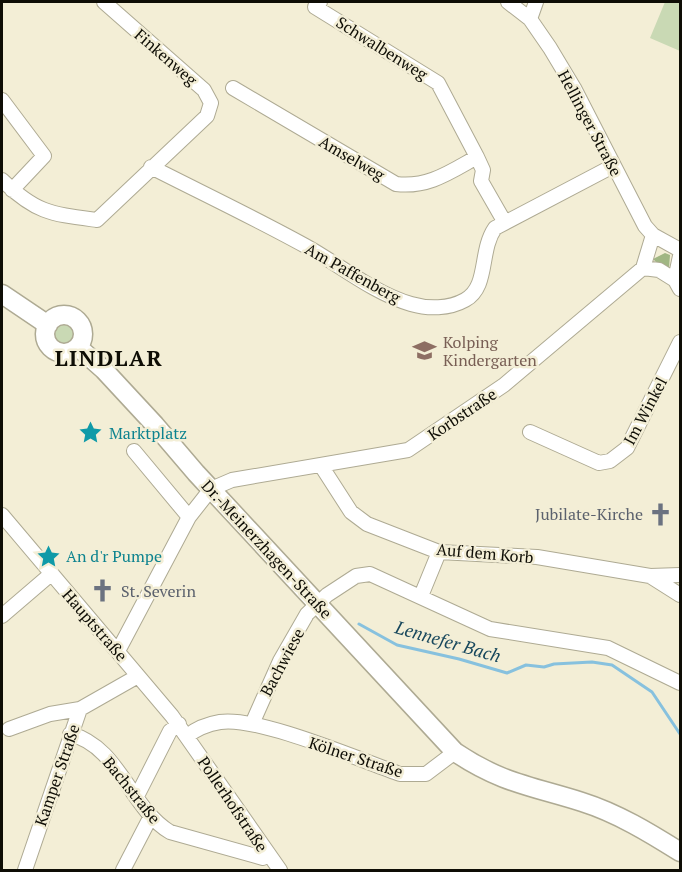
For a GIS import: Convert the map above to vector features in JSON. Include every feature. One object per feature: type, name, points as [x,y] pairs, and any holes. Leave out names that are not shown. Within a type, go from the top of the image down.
[{"type":"main road","points":[[2,294],[48,325]]},
{"type":"main road","points":[[58,317],[75,319],[82,330],[78,347],[66,353],[51,347],[46,338],[48,325],[58,317]]},
{"type":"main road","name":"Dr.-Meinerzhagen-Straße","points":[[78,347],[155,425],[211,489],[455,752]]},
{"type":"main road","points":[[455,752],[502,780],[597,807],[644,829],[681,852]]},
{"type":"street","name":"Finkenweg","points":[[7,185],[35,208],[51,214],[97,220],[207,116],[211,103],[204,90],[104,2]]},
{"type":"street","name":"Hellinger Straße","points":[[508,2],[530,20],[574,88],[612,166],[645,226],[653,235],[675,248]]},
{"type":"street","points":[[530,20],[536,2]]},
{"type":"street","name":"Schwalbenweg","points":[[314,4],[438,83],[483,170],[481,181],[504,221]]},
{"type":"street","name":"Amselweg","points":[[233,88],[396,183],[412,186],[434,182],[477,157]]},
{"type":"street","points":[[2,100],[44,156],[7,185]]},
{"type":"street","name":"Am Paffenberg","points":[[151,167],[308,248],[395,299],[430,308],[448,306],[466,300],[476,289],[483,274],[482,259],[487,239],[504,221],[612,166]]},
{"type":"street","points":[[653,235],[643,268],[659,270],[678,284]]},
{"type":"street","points":[[678,284],[681,256]]},
{"type":"street","name":"Korbstraße","points":[[211,489],[232,480],[408,450],[504,385],[643,268]]},
{"type":"street","name":"Im Winkel","points":[[530,432],[599,462],[610,461],[627,448],[681,342]]},
{"type":"street","points":[[134,451],[189,517]]},
{"type":"street","name":"Auf dem Korb","points":[[322,466],[351,512],[367,524],[439,552],[537,557],[650,576],[681,574]]},
{"type":"street","points":[[118,651],[189,517],[211,489]]},
{"type":"street","name":"Hauptstraße","points":[[2,515],[187,736]]},
{"type":"street","points":[[421,596],[439,552]]},
{"type":"street","points":[[2,616],[7,604],[51,574]]},
{"type":"street","name":"Bachwiese","points":[[252,724],[280,661],[308,614],[318,603],[356,576],[370,574],[490,629],[608,648],[681,683]]},
{"type":"street","points":[[650,576],[681,595]]},
{"type":"street","name":"Kamper Straße","points":[[25,870],[80,709],[138,675]]},
{"type":"street","points":[[9,729],[50,714],[80,709]]},
{"type":"street","name":"Kölner Straße","points":[[187,736],[196,729],[220,722],[252,724],[400,774],[426,774],[455,752]]},
{"type":"street","points":[[136,796],[170,731],[178,724]]},
{"type":"street","name":"Bachstraße","points":[[70,734],[87,738],[106,757],[150,818],[170,832],[263,858],[268,855]]},
{"type":"street","name":"Pollerhofstraße","points":[[187,736],[280,870]]},
{"type":"street","points":[[123,870],[150,818]]},
{"type":"green space","points":[[665,2],[680,2],[680,51],[650,38]]},
{"type":"green space","points":[[665,253],[670,255],[669,269],[662,268],[653,259]]},
{"type":"green space","points":[[64,325],[71,328],[74,335],[71,342],[64,345],[57,342],[54,335],[57,328]]},
{"type":"waterway","name":"Lennefer Bach","points":[[359,624],[397,645],[507,673],[526,665],[544,667],[554,664],[592,662],[612,665],[652,692],[680,734]]},
{"type":"place","name":"Kolping Kindergarten","points":[[425,351]]},
{"type":"place","name":"Marktplatz","points":[[91,433]]},
{"type":"place","name":"Jubilate-Kirche","points":[[661,514]]},
{"type":"place","name":"An d'r Pumpe","points":[[48,556]]},
{"type":"place","name":"St. Severin","points":[[103,591]]},
{"type":"district","name":"LINDLAR","points":[[109,358]]}]
